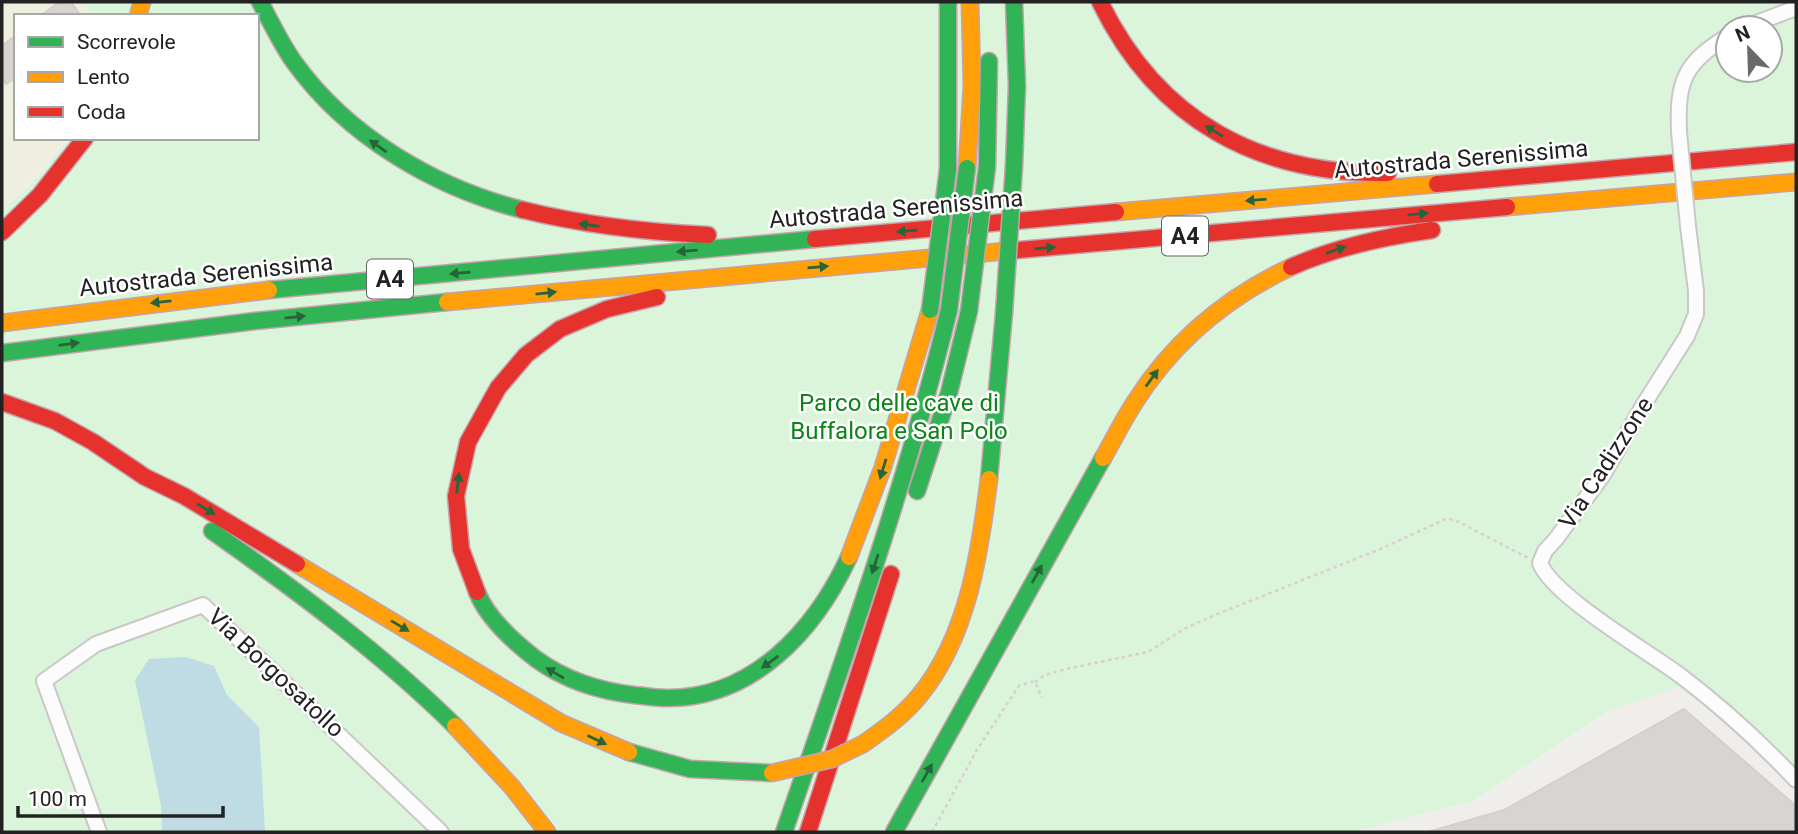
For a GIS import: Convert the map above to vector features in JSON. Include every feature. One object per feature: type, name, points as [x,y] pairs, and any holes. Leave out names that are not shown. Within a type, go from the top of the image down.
[{"type":"highway","points":[[260,2],[283,47],[325,100],[361,134],[423,173],[487,198],[579,223],[640,231],[737,236],[779,242]]},
{"type":"highway","points":[[750,273],[695,289],[610,307],[558,330],[519,361],[487,403],[475,424],[459,473],[457,496],[456,517],[466,573],[479,599],[509,639],[532,660],[560,677],[590,690],[618,697],[678,698],[709,692],[744,678],[773,661],[800,635],[847,565],[869,514],[930,310],[948,169],[948,2]]},
{"type":"highway","points":[[784,832],[869,582],[931,388],[948,310],[967,168],[972,85],[970,2]]},
{"type":"highway","points":[[2,402],[55,421],[93,442],[145,477],[184,496],[573,728],[650,760],[693,769],[772,773],[832,759],[863,744],[892,723],[931,678],[958,626],[972,588],[986,514],[1004,313],[1017,86],[1014,2]]},
{"type":"highway","points":[[1100,2],[1121,40],[1176,103],[1232,142],[1282,161],[1325,171],[1366,174],[1526,165],[1617,168]]},
{"type":"highway","points":[[912,509],[949,393],[969,311],[987,167],[989,42]]},
{"type":"highway","points":[[2,232],[40,195],[83,140]]},
{"type":"highway","name":"Autostrada Serenissima","points":[[2,323],[84,310],[253,292],[779,242],[1796,152]]},
{"type":"highway","name":"Autostrada Serenissima","points":[[2,353],[255,321],[750,273],[1796,182]]},
{"type":"highway","points":[[1515,223],[1619,196]]},
{"type":"highway","points":[[894,832],[1129,412],[1162,364],[1190,334],[1220,309],[1252,287],[1289,268],[1335,249],[1369,239],[1452,229]]},
{"type":"highway","points":[[145,477],[177,506],[381,657],[429,698],[481,749],[547,832]]},
{"type":"highway","points":[[808,832],[895,560]]},
{"type":"street","name":"Via Cadizzone","points":[[1540,563],[1545,551],[1603,475],[1687,337],[1696,314],[1678,105],[1682,80],[1701,55],[1714,46]]},
{"type":"street","points":[[1540,563],[1550,580],[1599,619],[1682,677],[1773,756],[1796,780]]},
{"type":"street","name":"Via Borgosatollo","points":[[99,832],[44,681],[96,644],[204,605],[441,832]]},
{"type":"path","points":[[932,832],[1006,702],[1019,686],[1030,681],[1035,682],[1045,675],[1066,669],[1148,652],[1186,628],[1215,615],[1378,550],[1446,519],[1455,520],[1540,563]]},
{"type":"path","points":[[1035,682],[1042,698]]},
{"type":"green space","points":[[2,2],[113,2],[112,14],[14,14],[14,140],[64,140],[34,176],[2,207]]},
{"type":"green space","name":"Parco delle cave di Buffalora e San Polo","points":[[84,2],[1796,2],[1796,781],[1686,684],[1606,712],[1474,800],[1354,832],[2,832],[2,210],[36,179],[67,140],[259,140],[259,14],[91,14]]},
{"type":"water","points":[[186,657],[214,666],[227,695],[259,727],[265,832],[159,832],[162,829],[161,805],[135,680],[149,659]]},
{"type":"building","points":[[59,2],[71,2],[80,14],[44,14]]},
{"type":"building","points":[[14,37],[14,78],[6,84],[2,78],[2,46]]},
{"type":"building","points":[[1684,709],[1796,806],[1796,832],[1428,832],[1504,810]]},
{"type":"traffic: fast","points":[[260,2],[280,40],[315,89],[367,136],[426,173],[458,188],[523,210]]},
{"type":"traffic: fast","points":[[948,2],[948,169]]},
{"type":"traffic: fast","points":[[1014,2],[1017,86],[1014,166]]},
{"type":"traffic: fast","points":[[987,167],[989,61]]},
{"type":"traffic: fast","points":[[1004,313],[1014,166]]},
{"type":"traffic: fast","points":[[969,311],[987,167]]},
{"type":"traffic: fast","points":[[949,310],[967,168]]},
{"type":"traffic: fast","points":[[930,310],[948,169]]},
{"type":"traffic: fast","points":[[269,290],[815,239]]},
{"type":"traffic: fast","points":[[2,353],[255,321],[447,302]]},
{"type":"traffic: fast","points":[[784,832],[893,508],[949,310]]},
{"type":"traffic: fast","points":[[917,491],[949,393],[969,311]]},
{"type":"traffic: fast","points":[[989,479],[1004,313]]},
{"type":"traffic: fast","points":[[894,832],[1103,458]]},
{"type":"traffic: fast","points":[[212,531],[338,624],[398,673],[455,726]]},
{"type":"traffic: fast","points":[[477,592],[487,611],[510,637],[547,666],[571,679],[608,691],[666,698],[697,695],[727,687],[753,673],[777,655],[799,634],[818,610],[849,557]]},
{"type":"traffic: fast","points":[[629,752],[690,769],[772,773]]},
{"type":"traffic: slow","points":[[139,14],[142,2]]},
{"type":"traffic: slow","points":[[967,168],[972,85],[970,2]]},
{"type":"traffic: slow","points":[[1507,207],[1796,182]]},
{"type":"traffic: slow","points":[[1116,212],[1437,184]]},
{"type":"traffic: slow","points":[[447,302],[1007,251]]},
{"type":"traffic: slow","points":[[1103,458],[1150,380],[1184,341],[1203,323],[1245,292],[1291,267]]},
{"type":"traffic: slow","points":[[2,323],[269,290]]},
{"type":"traffic: slow","points":[[849,557],[883,467],[930,310]]},
{"type":"traffic: slow","points":[[863,744],[914,702],[950,647],[961,620],[976,564],[989,479]]},
{"type":"traffic: slow","points":[[297,564],[561,723],[629,752]]},
{"type":"traffic: slow","points":[[455,726],[512,787],[547,832]]},
{"type":"traffic: slow","points":[[772,773],[832,759],[863,744]]},
{"type":"traffic: jam","points":[[1100,2],[1124,44],[1151,79],[1183,109],[1217,133],[1255,151],[1297,164],[1341,171],[1388,173]]},
{"type":"traffic: jam","points":[[2,232],[40,195],[83,140]]},
{"type":"traffic: jam","points":[[1437,184],[1796,152]]},
{"type":"traffic: jam","points":[[1007,251],[1507,207]]},
{"type":"traffic: jam","points":[[523,210],[615,227],[708,235]]},
{"type":"traffic: jam","points":[[815,239],[1116,212]]},
{"type":"traffic: jam","points":[[1291,267],[1360,244],[1432,230]]},
{"type":"traffic: jam","points":[[477,592],[461,549],[456,496],[468,442],[498,388],[526,355],[560,329],[607,309],[657,297]]},
{"type":"traffic: jam","points":[[2,402],[55,421],[93,442],[145,477],[184,496],[297,564]]},
{"type":"traffic: jam","points":[[808,832],[891,574]]}]
